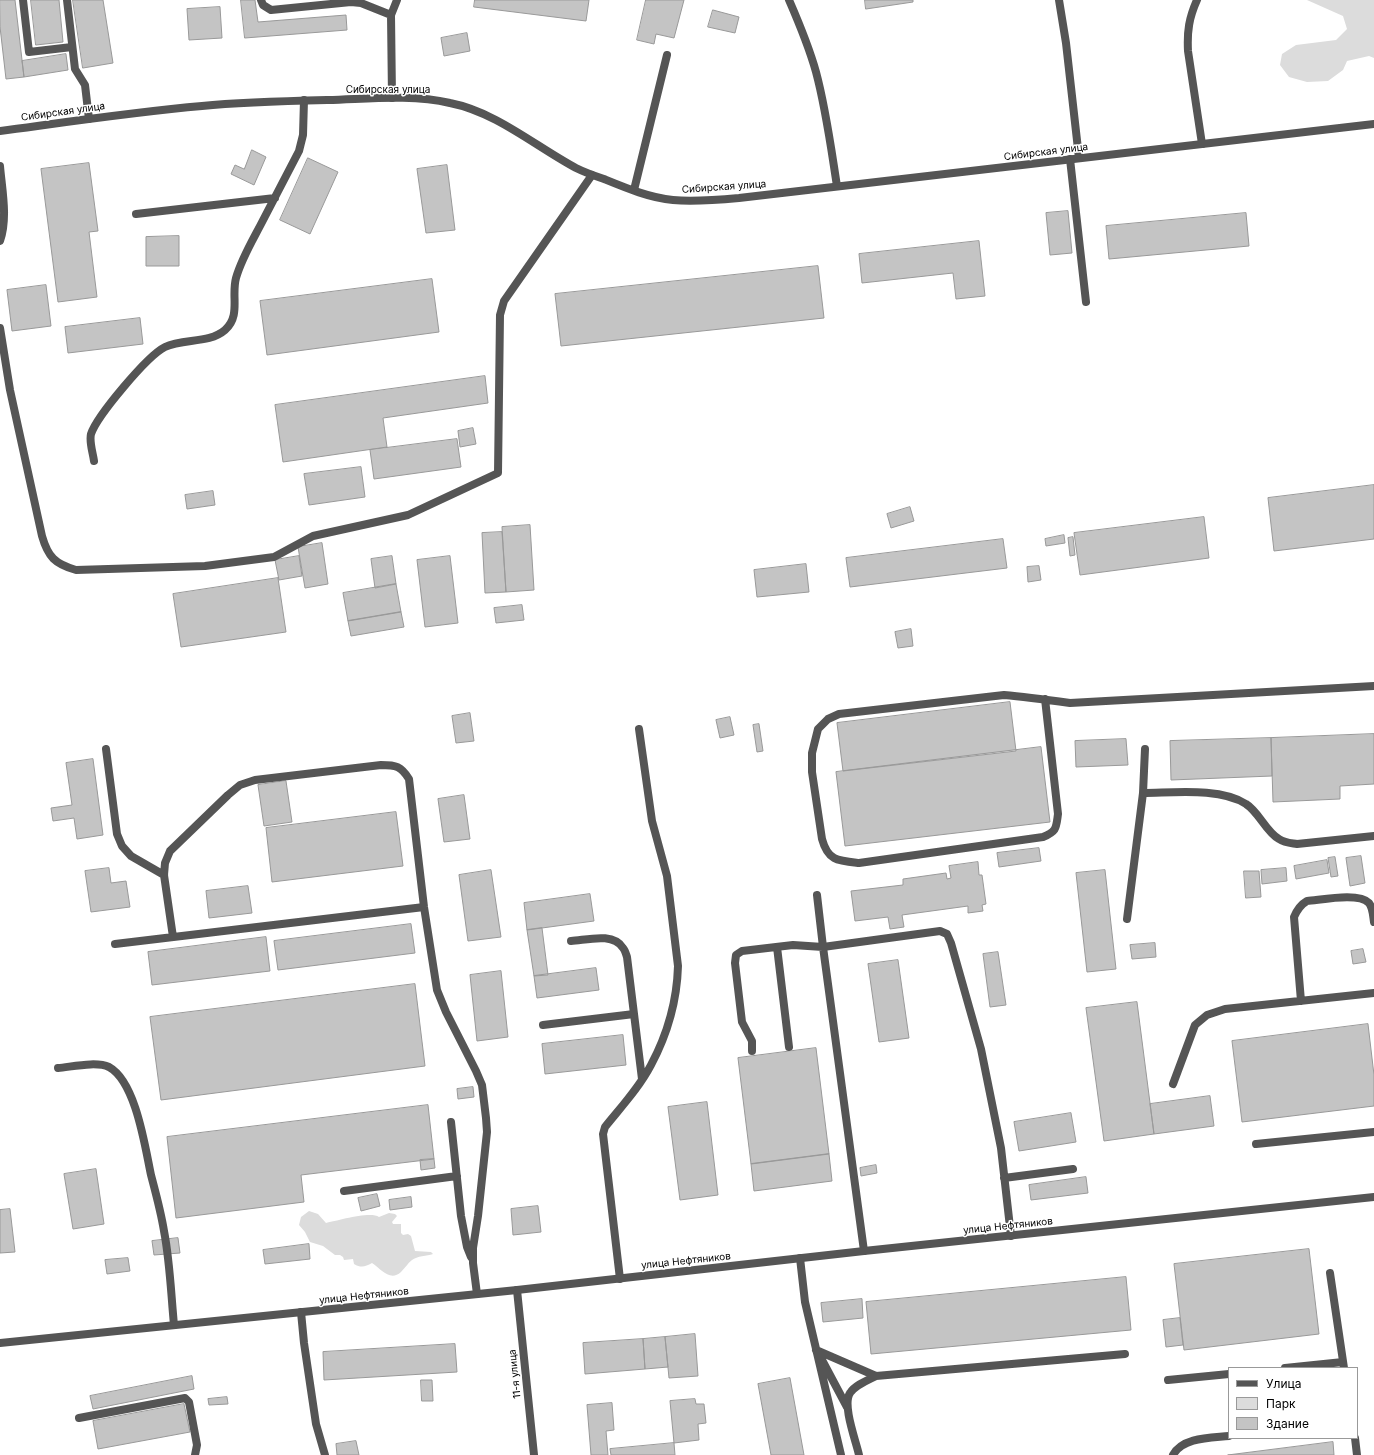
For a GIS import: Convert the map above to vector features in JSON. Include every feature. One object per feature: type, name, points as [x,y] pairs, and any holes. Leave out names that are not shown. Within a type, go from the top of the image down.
[{"type":"street","points":[[23,0],[29,52],[72,47]]},
{"type":"street","points":[[67,0],[75,69],[85,85],[89,119]]},
{"type":"street","points":[[261,0],[263,5],[271,10],[305,3],[351,1],[362,3],[391,15]]},
{"type":"street","points":[[392,98],[391,15],[397,0]]},
{"type":"street","points":[[788,0],[803,33],[816,71],[825,110],[837,186]]},
{"type":"street","points":[[1059,0],[1066,43],[1079,158]]},
{"type":"street","points":[[1197,0],[1190,16],[1187,38],[1202,144]]},
{"type":"street","points":[[634,190],[667,55]]},
{"type":"street","name":"Сибирская улица","points":[[0,131],[203,106],[304,100],[392,98],[428,99],[470,108],[529,140],[576,168],[592,175],[645,194],[673,200],[703,200],[739,198],[1374,124]]},
{"type":"street","points":[[94,461],[90,436],[95,424],[104,411],[152,356],[164,348],[178,342],[212,337],[225,330],[232,322],[235,311],[235,280],[244,256],[299,151],[303,135],[304,100]]},
{"type":"street","points":[[1070,159],[1086,302]]},
{"type":"street","points":[[0,166],[4,219],[3,233],[0,241]]},
{"type":"street","points":[[0,328],[10,390],[42,536],[49,555],[57,563],[76,570],[206,566],[274,557],[313,536],[408,515],[498,473],[500,314],[504,301],[592,175]]},
{"type":"street","points":[[136,214],[274,198]]},
{"type":"street","points":[[1045,700],[1058,814],[1057,826],[1053,833],[1043,837],[859,863],[841,862],[833,858],[824,849],[812,772],[812,753],[818,729],[828,719],[839,714],[1004,695],[1070,703],[1374,686]]},
{"type":"street","points":[[620,1278],[602,1134],[605,1127],[651,1065],[669,1021],[674,999],[678,966],[666,876],[652,821],[639,729]]},
{"type":"street","points":[[1128,919],[1142,793],[1145,748]]},
{"type":"street","points":[[106,749],[117,834],[122,846],[130,856],[164,875]]},
{"type":"street","points":[[173,937],[164,875],[165,863],[170,852],[240,785],[255,780],[381,765],[394,765],[404,770],[409,779],[424,907],[437,990],[446,1012],[482,1085],[487,1132],[473,1248],[473,1263],[477,1294]]},
{"type":"street","points":[[1142,793],[1207,793],[1220,794],[1237,799],[1253,810],[1278,839],[1286,842],[1297,844],[1374,836]]},
{"type":"street","points":[[817,895],[864,1251]]},
{"type":"street","points":[[1301,1001],[1294,917],[1301,904],[1307,901],[1352,897],[1361,898],[1369,903],[1373,911],[1374,922]]},
{"type":"street","points":[[115,944],[424,907]]},
{"type":"street","points":[[752,1051],[752,1041],[742,1022],[734,963],[736,955],[742,951],[793,945],[823,946],[940,931],[947,934],[981,1049],[999,1136],[1011,1236]]},
{"type":"street","points":[[572,941],[608,938],[617,942],[623,948],[627,957],[642,1079]]},
{"type":"street","points":[[777,947],[789,1047]]},
{"type":"street","points":[[1173,1084],[1195,1025],[1206,1015],[1225,1009],[1374,993]]},
{"type":"street","points":[[543,1025],[634,1014]]},
{"type":"street","points":[[58,1068],[97,1064],[108,1067],[121,1079],[133,1102],[141,1128],[164,1231],[174,1325]]},
{"type":"street","points":[[450,1122],[463,1224],[467,1247],[473,1263]]},
{"type":"street","points":[[1256,1144],[1374,1132]]},
{"type":"street","points":[[1004,1178],[1073,1169]]},
{"type":"street","points":[[344,1190],[457,1176]]},
{"type":"street","name":"улица Нефтяников","points":[[0,1343],[516,1290],[864,1251],[1374,1197]]},
{"type":"street","points":[[800,1258],[805,1302],[841,1455]]},
{"type":"street","points":[[1305,1367],[1344,1365],[1330,1273]]},
{"type":"street","name":"11-я улица","points":[[516,1290],[534,1455]]},
{"type":"street","points":[[301,1312],[316,1424],[325,1455]]},
{"type":"street","points":[[816,1350],[876,1376]]},
{"type":"street","points":[[816,1350],[847,1407],[859,1455]]},
{"type":"street","points":[[847,1407],[850,1394],[862,1383],[876,1376],[1125,1354]]},
{"type":"street","points":[[1168,1380],[1228,1374]]},
{"type":"street","points":[[80,1418],[185,1398],[189,1402],[197,1445],[195,1455]]},
{"type":"street","points":[[1173,1455],[1176,1451],[1188,1443],[1199,1439],[1228,1436]]},
{"type":"street","points":[[1355,1439],[1357,1455]]},
{"type":"green space","points":[[1307,0],[1374,0],[1374,58],[1369,56],[1347,61],[1343,70],[1328,81],[1307,82],[1289,77],[1280,65],[1282,54],[1296,45],[1336,40],[1347,29],[1343,16]]},
{"type":"green space","points":[[309,1211],[318,1214],[326,1223],[368,1215],[375,1215],[379,1217],[389,1213],[395,1214],[397,1216],[392,1222],[393,1224],[401,1224],[401,1233],[403,1235],[408,1234],[411,1236],[415,1251],[431,1252],[433,1254],[414,1259],[401,1272],[393,1276],[386,1274],[372,1263],[365,1266],[359,1266],[354,1264],[353,1259],[344,1260],[340,1255],[335,1255],[323,1246],[310,1242],[305,1232],[299,1225],[301,1217]]},
{"type":"building","points":[[0,0],[15,0],[24,77],[6,79],[0,27]]},
{"type":"building","points":[[31,0],[59,0],[63,42],[36,45]]},
{"type":"building","points":[[73,0],[103,0],[113,63],[83,68]]},
{"type":"building","points":[[241,0],[255,0],[258,22],[346,15],[347,30],[245,38]]},
{"type":"building","points":[[475,0],[589,0],[586,21],[474,7]]},
{"type":"building","points":[[646,0],[684,0],[674,38],[656,34],[654,44],[637,40]]},
{"type":"building","points":[[865,0],[913,0],[913,2],[866,9]]},
{"type":"building","points":[[220,7],[222,38],[189,40],[187,9]]},
{"type":"building","points":[[713,10],[739,17],[735,33],[708,27]]},
{"type":"building","points":[[467,33],[470,51],[444,56],[441,38]]},
{"type":"building","points":[[66,54],[68,70],[24,77],[22,61]]},
{"type":"building","points":[[252,150],[266,157],[254,185],[231,174],[235,165],[244,169]]},
{"type":"building","points":[[308,158],[338,172],[310,234],[280,220]]},
{"type":"building","points":[[89,163],[98,231],[89,232],[97,297],[58,302],[41,169]]},
{"type":"building","points":[[447,165],[455,230],[426,233],[417,169]]},
{"type":"building","points":[[1068,211],[1072,253],[1050,255],[1046,213]]},
{"type":"building","points":[[1246,213],[1249,246],[1109,259],[1106,226]]},
{"type":"building","points":[[179,236],[179,266],[146,266],[146,237]]},
{"type":"building","points":[[979,241],[985,296],[956,299],[953,273],[862,283],[859,254]]},
{"type":"building","points":[[818,266],[824,318],[561,346],[555,294]]},
{"type":"building","points":[[432,279],[439,332],[267,355],[260,301]]},
{"type":"building","points":[[46,285],[51,326],[12,331],[7,290]]},
{"type":"building","points":[[140,318],[143,344],[68,353],[65,327]]},
{"type":"building","points":[[485,376],[488,403],[383,418],[387,447],[283,462],[275,405]]},
{"type":"building","points":[[473,428],[476,444],[460,447],[458,431]]},
{"type":"building","points":[[457,439],[461,467],[374,479],[370,450]]},
{"type":"building","points":[[361,467],[365,497],[309,505],[304,474]]},
{"type":"building","points":[[1374,485],[1374,539],[1274,551],[1268,498]]},
{"type":"building","points":[[213,491],[215,505],[187,509],[185,495]]},
{"type":"building","points":[[910,507],[914,521],[891,528],[887,514]]},
{"type":"building","points":[[1204,517],[1209,558],[1080,575],[1074,533]]},
{"type":"building","points":[[530,525],[534,590],[506,592],[502,527]]},
{"type":"building","points":[[502,532],[506,592],[485,593],[482,533]]},
{"type":"building","points":[[1064,535],[1065,543],[1046,546],[1045,539]]},
{"type":"building","points":[[1073,537],[1075,555],[1070,556],[1068,538]]},
{"type":"building","points":[[1003,539],[1007,568],[850,587],[846,558]]},
{"type":"building","points":[[322,543],[328,584],[305,588],[298,547]]},
{"type":"building","points":[[299,556],[302,576],[279,580],[275,560]]},
{"type":"building","points":[[392,556],[396,584],[375,588],[371,559]]},
{"type":"building","points":[[450,556],[458,623],[425,627],[417,560]]},
{"type":"building","points":[[806,564],[809,592],[757,597],[754,570]]},
{"type":"building","points":[[1039,566],[1041,580],[1028,582],[1027,567]]},
{"type":"building","points":[[278,578],[286,632],[181,647],[173,594]]},
{"type":"building","points":[[396,584],[401,612],[348,621],[343,593]]},
{"type":"building","points":[[522,605],[524,620],[496,623],[494,608]]},
{"type":"building","points":[[401,612],[404,627],[351,636],[348,621]]},
{"type":"building","points":[[911,629],[913,646],[898,648],[895,632]]},
{"type":"building","points":[[1010,702],[1016,751],[843,771],[837,723]]},
{"type":"building","points":[[470,713],[474,741],[456,743],[452,716]]},
{"type":"building","points":[[730,717],[734,735],[720,738],[716,720]]},
{"type":"building","points":[[759,724],[763,751],[757,752],[753,725]]},
{"type":"building","points":[[1374,734],[1374,784],[1340,786],[1340,799],[1273,802],[1271,738]]},
{"type":"building","points":[[1271,738],[1272,776],[1171,780],[1170,741]]},
{"type":"building","points":[[1126,739],[1128,765],[1076,767],[1075,741]]},
{"type":"building","points":[[1041,747],[1050,822],[845,846],[836,772]]},
{"type":"building","points":[[93,759],[103,835],[77,839],[74,818],[53,821],[51,808],[72,805],[66,763]]},
{"type":"building","points":[[286,781],[292,822],[264,826],[258,785]]},
{"type":"building","points":[[464,795],[470,839],[444,842],[438,799]]},
{"type":"building","points":[[396,812],[403,866],[272,882],[266,828]]},
{"type":"building","points":[[1039,848],[1041,861],[999,867],[997,853]]},
{"type":"building","points":[[1361,856],[1365,883],[1350,886],[1346,858]]},
{"type":"building","points":[[1335,857],[1338,876],[1331,877],[1328,858]]},
{"type":"building","points":[[1327,860],[1329,873],[1296,879],[1294,866]]},
{"type":"building","points":[[978,862],[979,875],[982,875],[986,904],[982,905],[983,911],[968,913],[968,906],[902,915],[904,927],[890,929],[888,917],[855,921],[851,891],[903,885],[903,879],[946,873],[947,879],[951,878],[949,866]]},
{"type":"building","points":[[109,868],[111,883],[126,881],[130,907],[91,912],[85,871]]},
{"type":"building","points":[[1286,868],[1287,881],[1262,884],[1261,870]]},
{"type":"building","points":[[491,870],[501,937],[468,941],[459,875]]},
{"type":"building","points":[[1105,870],[1116,969],[1087,972],[1076,873]]},
{"type":"building","points":[[1244,871],[1259,871],[1261,897],[1246,898]]},
{"type":"building","points":[[248,886],[252,913],[209,918],[206,891]]},
{"type":"building","points":[[590,894],[594,921],[527,930],[524,903]]},
{"type":"building","points":[[411,924],[415,953],[278,970],[274,941]]},
{"type":"building","points":[[542,928],[548,975],[534,976],[527,930]]},
{"type":"building","points":[[266,937],[270,971],[152,985],[148,952]]},
{"type":"building","points":[[1155,943],[1156,957],[1132,959],[1130,945]]},
{"type":"building","points":[[1363,949],[1366,962],[1353,964],[1351,951]]},
{"type":"building","points":[[998,952],[1006,1005],[990,1007],[983,954]]},
{"type":"building","points":[[898,960],[909,1038],[879,1042],[868,964]]},
{"type":"building","points":[[596,968],[599,990],[537,998],[534,976]]},
{"type":"building","points":[[501,971],[508,1037],[477,1041],[470,975]]},
{"type":"building","points":[[415,984],[425,1066],[161,1100],[150,1017]]},
{"type":"building","points":[[1137,1002],[1154,1134],[1104,1141],[1086,1008]]},
{"type":"building","points":[[1368,1024],[1374,1075],[1374,1106],[1242,1122],[1232,1041]]},
{"type":"building","points":[[623,1035],[626,1065],[545,1074],[542,1044]]},
{"type":"building","points":[[816,1048],[829,1154],[751,1164],[738,1058]]},
{"type":"building","points":[[473,1087],[474,1097],[458,1099],[457,1089]]},
{"type":"building","points":[[1210,1096],[1214,1126],[1154,1134],[1150,1104]]},
{"type":"building","points":[[707,1102],[718,1195],[680,1200],[668,1107]]},
{"type":"building","points":[[428,1105],[434,1159],[301,1175],[304,1202],[176,1218],[167,1137]]},
{"type":"building","points":[[1071,1113],[1076,1142],[1019,1151],[1014,1122]]},
{"type":"building","points":[[829,1154],[832,1181],[754,1191],[751,1164]]},
{"type":"building","points":[[434,1159],[435,1168],[421,1170],[420,1160]]},
{"type":"building","points":[[876,1165],[877,1173],[861,1176],[860,1168]]},
{"type":"building","points":[[96,1169],[104,1224],[73,1229],[64,1174]]},
{"type":"building","points":[[1086,1177],[1088,1193],[1031,1200],[1029,1185]]},
{"type":"building","points":[[377,1194],[380,1206],[361,1211],[358,1198]]},
{"type":"building","points":[[411,1197],[412,1207],[390,1210],[389,1200]]},
{"type":"building","points":[[538,1206],[541,1232],[513,1235],[511,1209]]},
{"type":"building","points":[[10,1209],[15,1252],[0,1253],[0,1210]]},
{"type":"building","points":[[178,1238],[180,1253],[154,1255],[152,1241]]},
{"type":"building","points":[[309,1244],[310,1259],[265,1264],[263,1250]]},
{"type":"building","points":[[1309,1249],[1319,1334],[1184,1350],[1174,1264]]},
{"type":"building","points":[[128,1258],[130,1271],[107,1274],[105,1260]]},
{"type":"building","points":[[1126,1277],[1131,1330],[871,1354],[866,1302]]},
{"type":"building","points":[[862,1299],[863,1318],[823,1322],[821,1303]]},
{"type":"building","points":[[1180,1318],[1183,1345],[1166,1347],[1163,1320]]},
{"type":"building","points":[[695,1334],[698,1376],[669,1378],[665,1337]]},
{"type":"building","points":[[665,1337],[668,1367],[645,1369],[643,1339]]},
{"type":"building","points":[[643,1339],[645,1369],[585,1374],[583,1343]]},
{"type":"building","points":[[455,1344],[457,1372],[324,1380],[323,1352]]},
{"type":"building","points":[[192,1376],[194,1389],[93,1409],[90,1396]]},
{"type":"building","points":[[790,1378],[804,1455],[771,1455],[758,1384]]},
{"type":"building","points":[[421,1380],[432,1380],[433,1401],[422,1401]]},
{"type":"building","points":[[227,1397],[228,1404],[209,1405],[208,1399]]},
{"type":"building","points":[[695,1399],[696,1404],[704,1404],[706,1423],[698,1424],[699,1440],[674,1443],[670,1401]]},
{"type":"building","points":[[612,1403],[614,1430],[606,1431],[608,1455],[591,1455],[587,1405]]},
{"type":"building","points":[[184,1404],[190,1432],[98,1449],[93,1421]]},
{"type":"building","points":[[356,1441],[359,1455],[337,1455],[336,1444]]},
{"type":"building","points":[[1333,1442],[1334,1455],[1228,1455]]},
{"type":"building","points":[[674,1443],[675,1455],[611,1455],[610,1449]]}]
